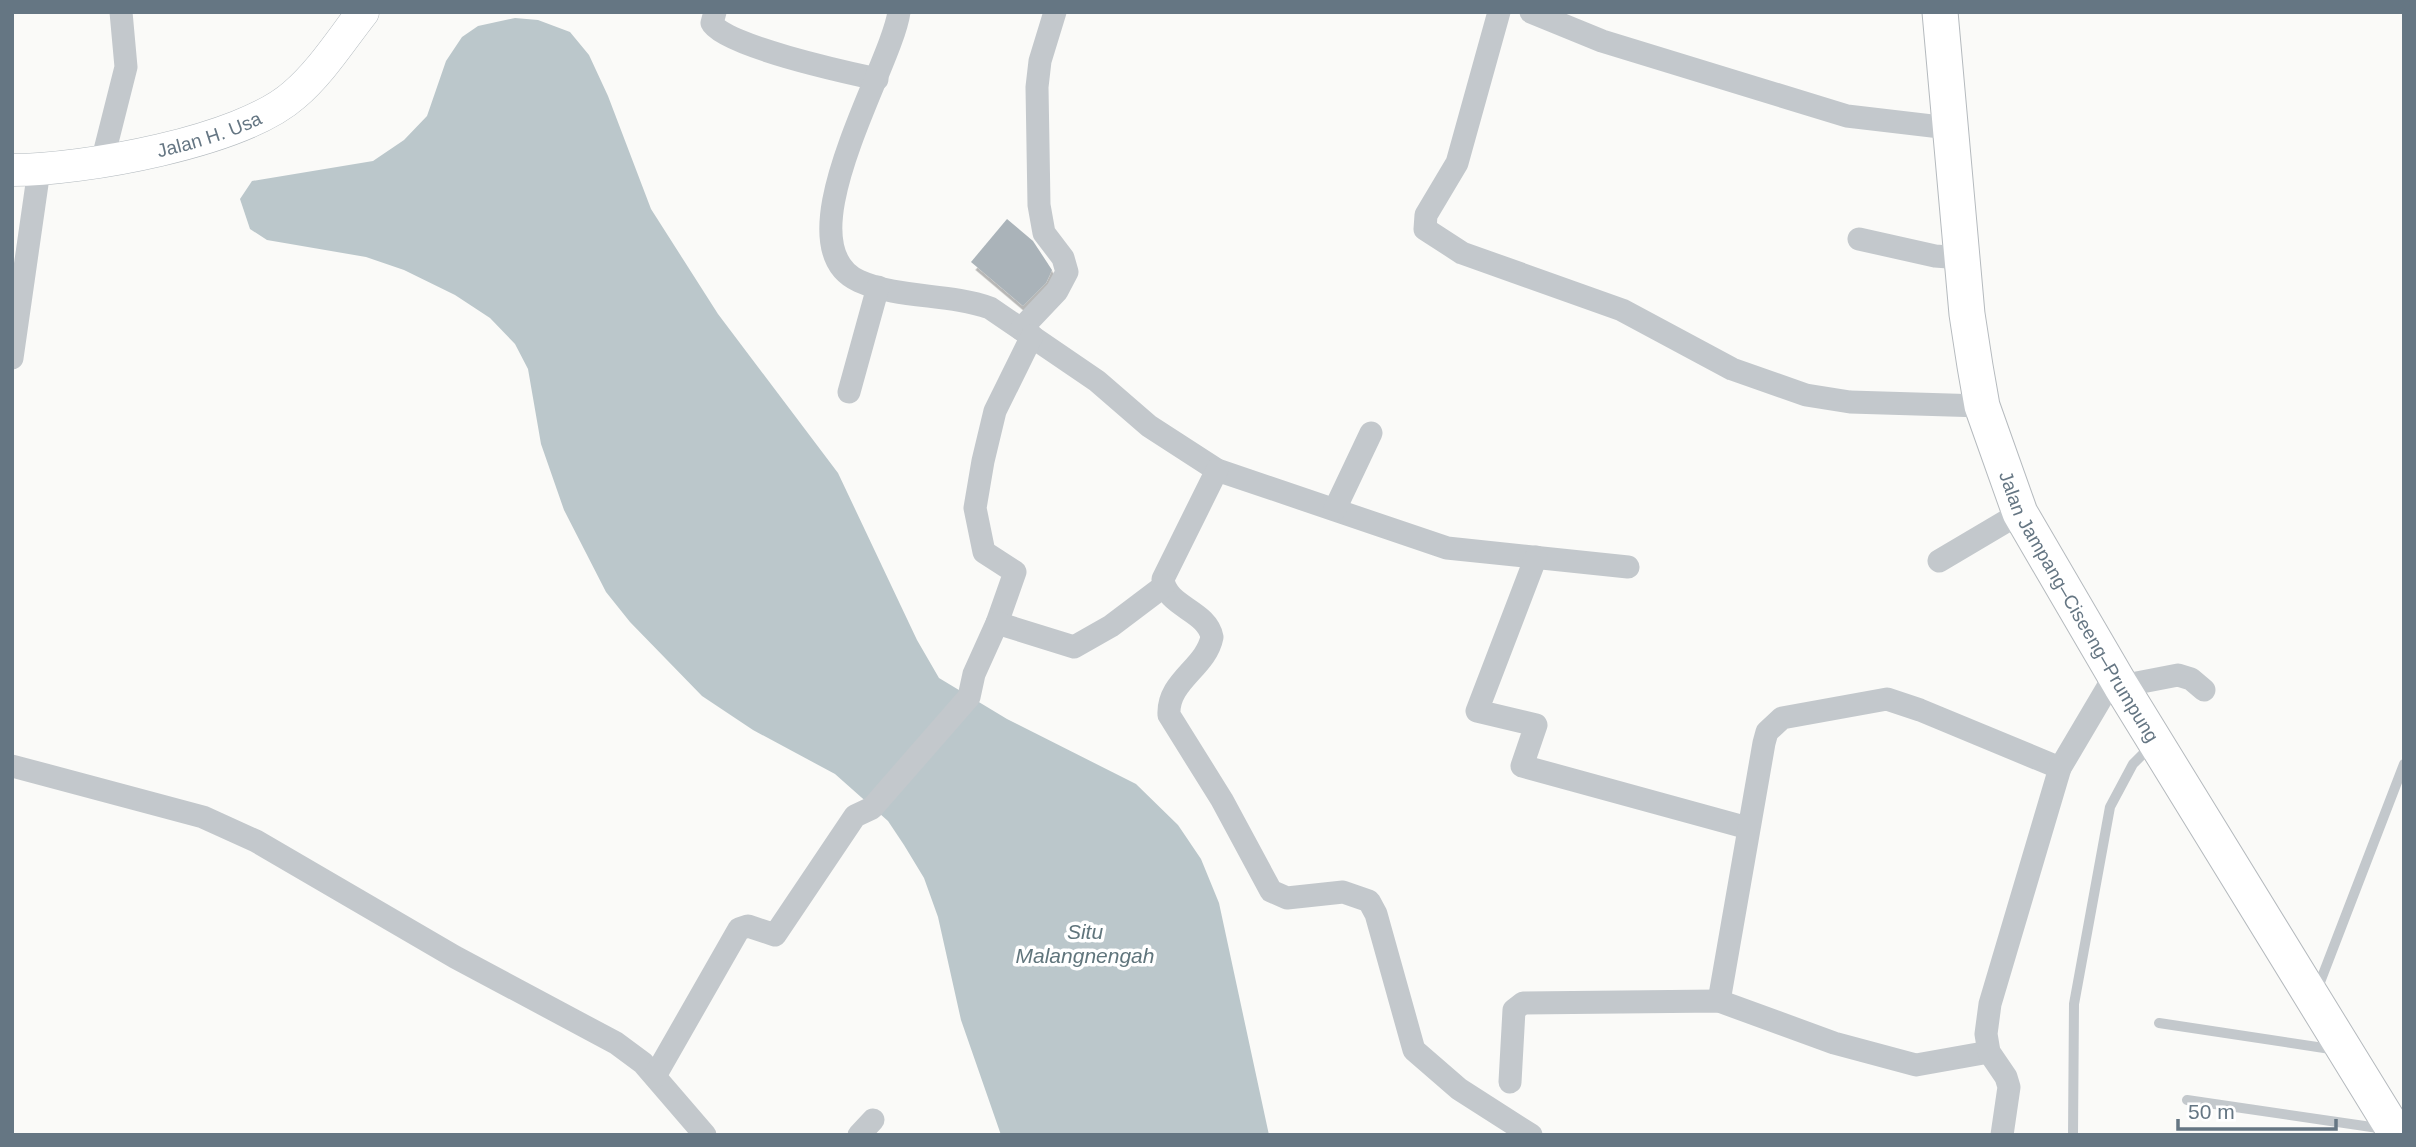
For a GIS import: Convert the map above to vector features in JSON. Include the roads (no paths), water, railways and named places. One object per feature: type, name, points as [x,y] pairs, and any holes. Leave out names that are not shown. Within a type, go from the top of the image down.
[{"type":"main road","name":"Jalan Jampang–Ciseeng–Prumpung","points":[[1940,12],[1962,258],[1982,405],[2020,513],[2118,681],[2396,1133]]},
{"type":"street","points":[[102,162],[127,68],[121,12]]},
{"type":"street","name":"Jalan H. Usa","points":[[26,170],[102,162],[216,134],[255,120],[293,96],[316,72],[363,12]]},
{"type":"street","points":[[715,12],[712,23],[720,32],[772,52],[877,79]]},
{"type":"street","points":[[899,12],[892,43],[838,177],[831,233],[838,261],[846,272],[858,280],[878,287],[972,302],[990,308],[1097,381],[1149,426],[1217,470],[1447,548],[1628,567]]},
{"type":"street","points":[[655,1076],[738,929],[748,926],[775,935],[855,816],[872,807],[968,697],[974,674],[997,623],[1015,572],[984,552],[975,508],[995,411],[1027,332],[1057,291],[1067,272],[1063,258],[1044,233],[1039,205],[1037,88],[1040,61],[1055,12]]},
{"type":"street","points":[[1499,12],[1457,163],[1426,215],[1425,229],[1434,237],[1462,253],[1622,310],[1732,369],[1806,395],[1850,402],[1982,405]]},
{"type":"street","points":[[1531,12],[1602,41],[1847,116],[1949,128]]},
{"type":"street","points":[[12,358],[26,170]]},
{"type":"street","points":[[1860,239],[1935,256],[1962,258]]},
{"type":"street","points":[[849,392],[878,287]]},
{"type":"street","points":[[1335,509],[1371,433]]},
{"type":"street","points":[[1217,470],[1163,579],[1170,595],[1205,623],[1212,637],[1204,656],[1175,689],[1168,702],[1169,715],[1222,800],[1263,880],[1280,897],[1343,892],[1369,901],[1376,914],[1413,1051],[1459,1089],[1531,1135]]},
{"type":"street","points":[[1939,561],[2020,513]]},
{"type":"street","points":[[1536,557],[1477,711],[1536,725],[1522,766],[1748,828]]},
{"type":"street","points":[[997,623],[1073,647],[1111,626],[1164,586]]},
{"type":"street","points":[[2002,1135],[2008,1087],[2006,1077],[1989,1052],[1986,1034],[1990,1004],[2060,768],[2118,681],[2178,675],[2185,676],[2204,690]]},
{"type":"street","points":[[1720,1001],[1748,828],[1767,732],[1782,718],[1887,699],[2060,768]]},
{"type":"street","points":[[12,766],[203,817],[256,841],[454,957],[616,1043],[655,1076],[705,1135]]},
{"type":"street","points":[[1510,1082],[1514,1010],[1523,1003],[1720,1001],[1834,1043],[1916,1065],[1989,1052]]},
{"type":"lane","points":[[2073,1135],[2074,1004],[2110,807],[2133,764],[2155,741]]},
{"type":"lane","points":[[2314,999],[2404,764]]},
{"type":"lane","points":[[2159,1023],[2348,1052]]},
{"type":"lane","points":[[2187,1100],[2396,1133]]},
{"type":"water","name":"Situ Malangnengah","points":[[515,18],[538,20],[570,32],[589,55],[608,96],[651,209],[718,314],[838,473],[917,640],[939,678],[1007,719],[1136,784],[1178,825],[1201,859],[1219,903],[1269,1135],[1001,1135],[961,1020],[938,917],[924,878],[904,845],[888,821],[835,774],[753,730],[702,696],[630,622],[606,592],[564,510],[541,444],[528,369],[515,344],[490,318],[455,295],[404,270],[366,257],[267,240],[250,229],[240,199],[252,181],[373,161],[404,140],[427,116],[446,61],[462,37],[478,26]]}]
